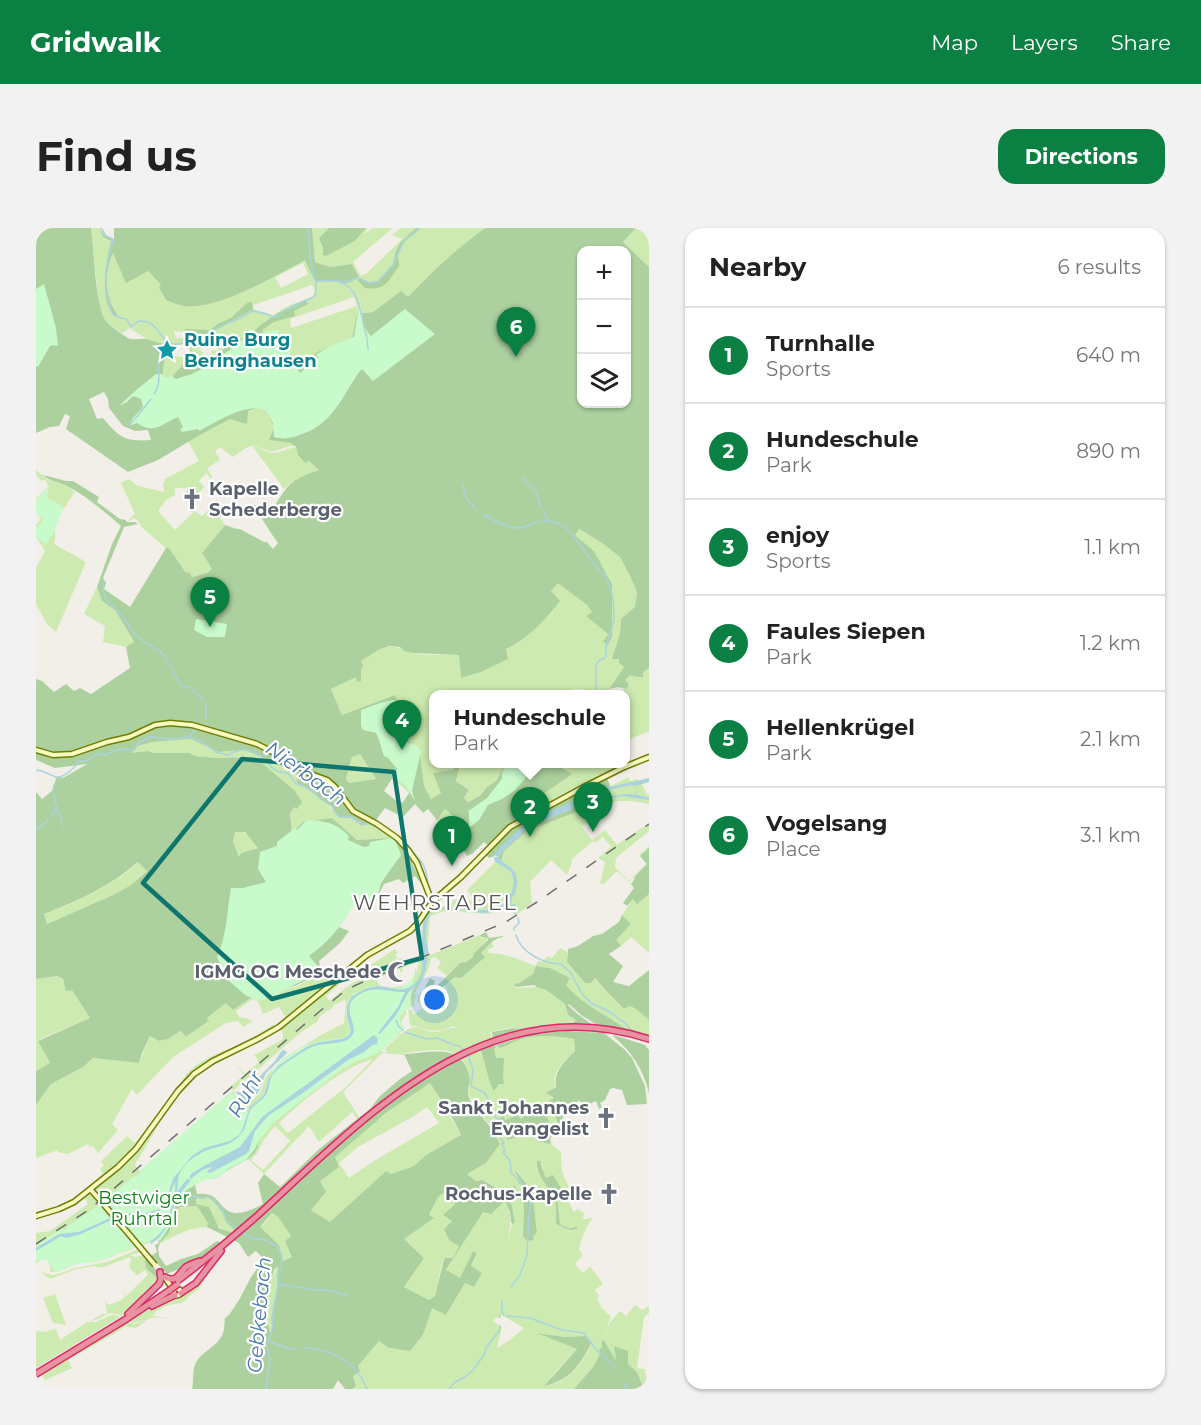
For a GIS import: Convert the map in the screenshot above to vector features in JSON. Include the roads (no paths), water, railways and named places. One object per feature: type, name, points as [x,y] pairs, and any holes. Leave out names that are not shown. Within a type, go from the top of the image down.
[{"type":"highway","points":[[258,1216],[364,1119],[432,1070],[470,1051],[500,1040],[543,1029],[588,1028],[620,1032],[649,1040]]},
{"type":"highway","points":[[36,1373],[174,1288],[369,1117],[411,1086],[470,1053],[500,1040]]},
{"type":"highway","points":[[165,1278],[174,1279],[187,1266],[218,1250]]},
{"type":"highway","points":[[174,1288],[196,1283],[218,1250]]},
{"type":"highway","points":[[126,1317],[159,1284],[160,1272]]},
{"type":"main road","points":[[36,750],[50,755],[69,755],[127,738],[160,724],[175,723],[192,725],[257,744],[310,773],[324,778],[354,812],[392,834],[403,844],[417,863],[432,902]]},
{"type":"main road","points":[[630,765],[649,757]]},
{"type":"main road","points":[[36,1216],[62,1208],[83,1196],[94,1193],[136,1149],[178,1091],[194,1074],[213,1061],[279,1028],[376,949],[410,931],[432,902],[461,878],[507,830],[588,784],[622,768]]},
{"type":"main road","points":[[94,1193],[174,1288]]},
{"type":"water","points":[[638,782],[638,784],[608,790],[587,799],[610,797],[610,799],[578,806],[536,824],[504,849],[498,857],[494,855],[502,845],[523,827],[549,812],[605,788]]},
{"type":"water","points":[[638,785],[637,795],[649,798],[649,800],[624,796],[612,798],[612,796],[627,794],[636,795]]},
{"type":"water","points":[[494,857],[498,857],[515,873],[517,881],[512,901],[510,900],[501,908],[489,913],[451,909],[432,911],[427,927],[427,955],[421,957],[423,923],[427,913],[434,907],[484,910],[503,904],[512,892],[514,880],[511,871],[495,862]]},
{"type":"water","points":[[428,956],[422,979],[408,993],[397,1014],[380,1034],[378,1033],[398,1007],[405,992],[374,989],[357,996],[350,1006],[354,1030],[350,1038],[341,1042],[312,1047],[282,1066],[271,1078],[266,1095],[250,1111],[242,1133],[229,1143],[200,1153],[186,1164],[179,1174],[177,1192],[187,1179],[191,1180],[178,1197],[161,1236],[151,1244],[150,1242],[164,1228],[168,1218],[174,1199],[175,1182],[166,1204],[159,1211],[149,1215],[120,1216],[81,1234],[66,1238],[61,1236],[36,1251],[36,1248],[59,1234],[79,1232],[117,1215],[147,1213],[159,1209],[167,1198],[173,1179],[192,1156],[204,1148],[230,1141],[240,1134],[250,1107],[264,1095],[269,1078],[278,1066],[308,1046],[342,1039],[349,1035],[351,1031],[347,1006],[351,997],[364,990],[378,986],[406,989],[417,981],[420,976],[422,959]]},
{"type":"water","points":[[374,1035],[378,1039],[377,1044],[348,1060],[269,1115],[255,1131],[246,1154],[210,1173],[207,1172],[213,1168],[211,1167],[190,1178],[190,1175],[202,1167],[240,1147],[262,1117]]},
{"type":"water","points":[[283,1050],[287,1053],[266,1073],[258,1093],[244,1103],[235,1091],[248,1092]]},
{"type":"waterway","points":[[101,228],[106,236],[113,239],[106,285],[111,311],[117,317],[126,319],[131,327],[139,321],[149,322],[167,341],[176,344],[183,343],[184,337],[210,334],[222,325],[253,311],[276,317],[314,297],[317,281],[343,281],[357,278],[369,283],[378,282],[394,264],[403,242],[420,228]]},
{"type":"waterway","points":[[308,228],[315,280]]},
{"type":"waterway","points":[[339,282],[347,285],[356,297],[367,337]]},
{"type":"waterway","points":[[367,339],[368,349]]},
{"type":"waterway","points":[[154,394],[158,384],[159,351],[163,347]]},
{"type":"waterway","points":[[130,425],[151,399]]},
{"type":"waterway","points":[[522,477],[534,489]]},
{"type":"waterway","points":[[463,483],[467,498],[477,510]]},
{"type":"waterway","points":[[535,491],[541,507]]},
{"type":"waterway","points":[[544,512],[548,519]]},
{"type":"waterway","points":[[483,514],[501,524],[515,528],[539,522]]},
{"type":"waterway","points":[[543,521],[557,523],[567,530],[599,571]]},
{"type":"waterway","points":[[596,690],[596,665],[606,657],[606,647],[614,620],[613,597],[603,572]]},
{"type":"waterway","points":[[103,583],[104,595],[108,602],[134,633],[161,652],[181,686],[189,687],[204,700]]},
{"type":"waterway","points":[[206,705],[206,719]]},
{"type":"waterway","points":[[190,737],[197,729]]},
{"type":"waterway","name":"Nierbach","points":[[36,770],[58,778],[70,771],[79,761],[87,761],[96,754],[104,755],[120,749],[134,750],[138,744],[149,737],[170,739],[190,737],[199,740],[216,752],[228,755],[239,750],[253,751],[279,772],[288,773],[296,784],[334,807],[334,811],[340,817],[351,817],[362,824],[371,824],[388,834]]},
{"type":"waterway","name":"Ruhr","points":[[634,784],[649,780]]},
{"type":"waterway","points":[[54,785],[53,792],[62,822]]},
{"type":"waterway","points":[[51,816],[56,809]]},
{"type":"waterway","points":[[36,830],[48,820]]},
{"type":"waterway","name":"Nierbach","points":[[396,835],[402,838],[423,864],[429,890]]},
{"type":"waterway","points":[[511,901],[511,905],[515,905],[515,913]]},
{"type":"waterway","points":[[514,930],[519,923],[518,918]]},
{"type":"waterway","points":[[516,935],[528,952],[541,960],[561,964],[571,973],[582,994],[591,1003],[610,1012],[625,1022],[631,1031],[641,1035]]},
{"type":"waterway","name":"Ruhr","points":[[426,943],[428,953]]},
{"type":"waterway","points":[[396,1020],[403,1030]]},
{"type":"waterway","points":[[405,1032],[426,1039],[437,1038],[459,1046],[465,1051]]},
{"type":"waterway","points":[[468,1055],[473,1070],[471,1086],[485,1093],[489,1101],[489,1110],[499,1123]]},
{"type":"waterway","points":[[500,1125],[505,1150],[503,1152],[510,1161],[511,1173],[527,1194],[531,1205],[527,1255],[520,1275],[511,1287]]},
{"type":"waterway","name":"Gebkebach","points":[[186,1198],[191,1196],[211,1198],[223,1211],[226,1220],[239,1230]]},
{"type":"waterway","name":"Gebkebach","points":[[176,1201],[184,1199]]},
{"type":"waterway","name":"Gebkebach","points":[[243,1233],[253,1239],[262,1239],[277,1246],[282,1256],[272,1331],[267,1345],[270,1360],[266,1389]]},
{"type":"waterway","points":[[279,1282],[282,1285],[328,1290],[348,1296]]},
{"type":"waterway","points":[[502,1301],[504,1315]]},
{"type":"waterway","points":[[507,1316],[530,1318],[562,1330],[584,1333],[615,1368]]},
{"type":"waterway","points":[[449,1389],[473,1370],[500,1326]]},
{"type":"waterway","points":[[270,1342],[289,1349],[297,1348]]},
{"type":"waterway","points":[[305,1348],[325,1351],[343,1359],[357,1371],[367,1389]]},
{"type":"waterway","points":[[624,1383],[627,1389]]},
{"type":"railway","points":[[36,1244],[103,1198],[341,994],[356,985],[506,922],[649,824]]},
{"type":"place","name":"Ruine Burg Beringhausen","points":[[167,350]]},
{"type":"place","name":"Vogelsang","points":[[516,357]]},
{"type":"place","name":"Kapelle Schederberge","points":[[192,499]]},
{"type":"place","name":"Hellenkrügel","points":[[210,627]]},
{"type":"place","name":"Faules Siepen","points":[[402,750]]},
{"type":"place","name":"enjoy","points":[[593,832]]},
{"type":"place","name":"Hundeschule","points":[[530,837]]},
{"type":"place","name":"Turnhalle","points":[[452,866]]},
{"type":"place","name":"IGMG OG Meschede","points":[[398,972]]},
{"type":"place","name":"Sankt Johannes Evangelist","points":[[606,1118]]},
{"type":"place","name":"Rochus-Kapelle","points":[[609,1194]]},
{"type":"district","name":"WEHRSTAPEL","points":[[435,903]]},
{"type":"park label","name":"Bestwiger Ruhrtal","points":[[144,1208]]}]
